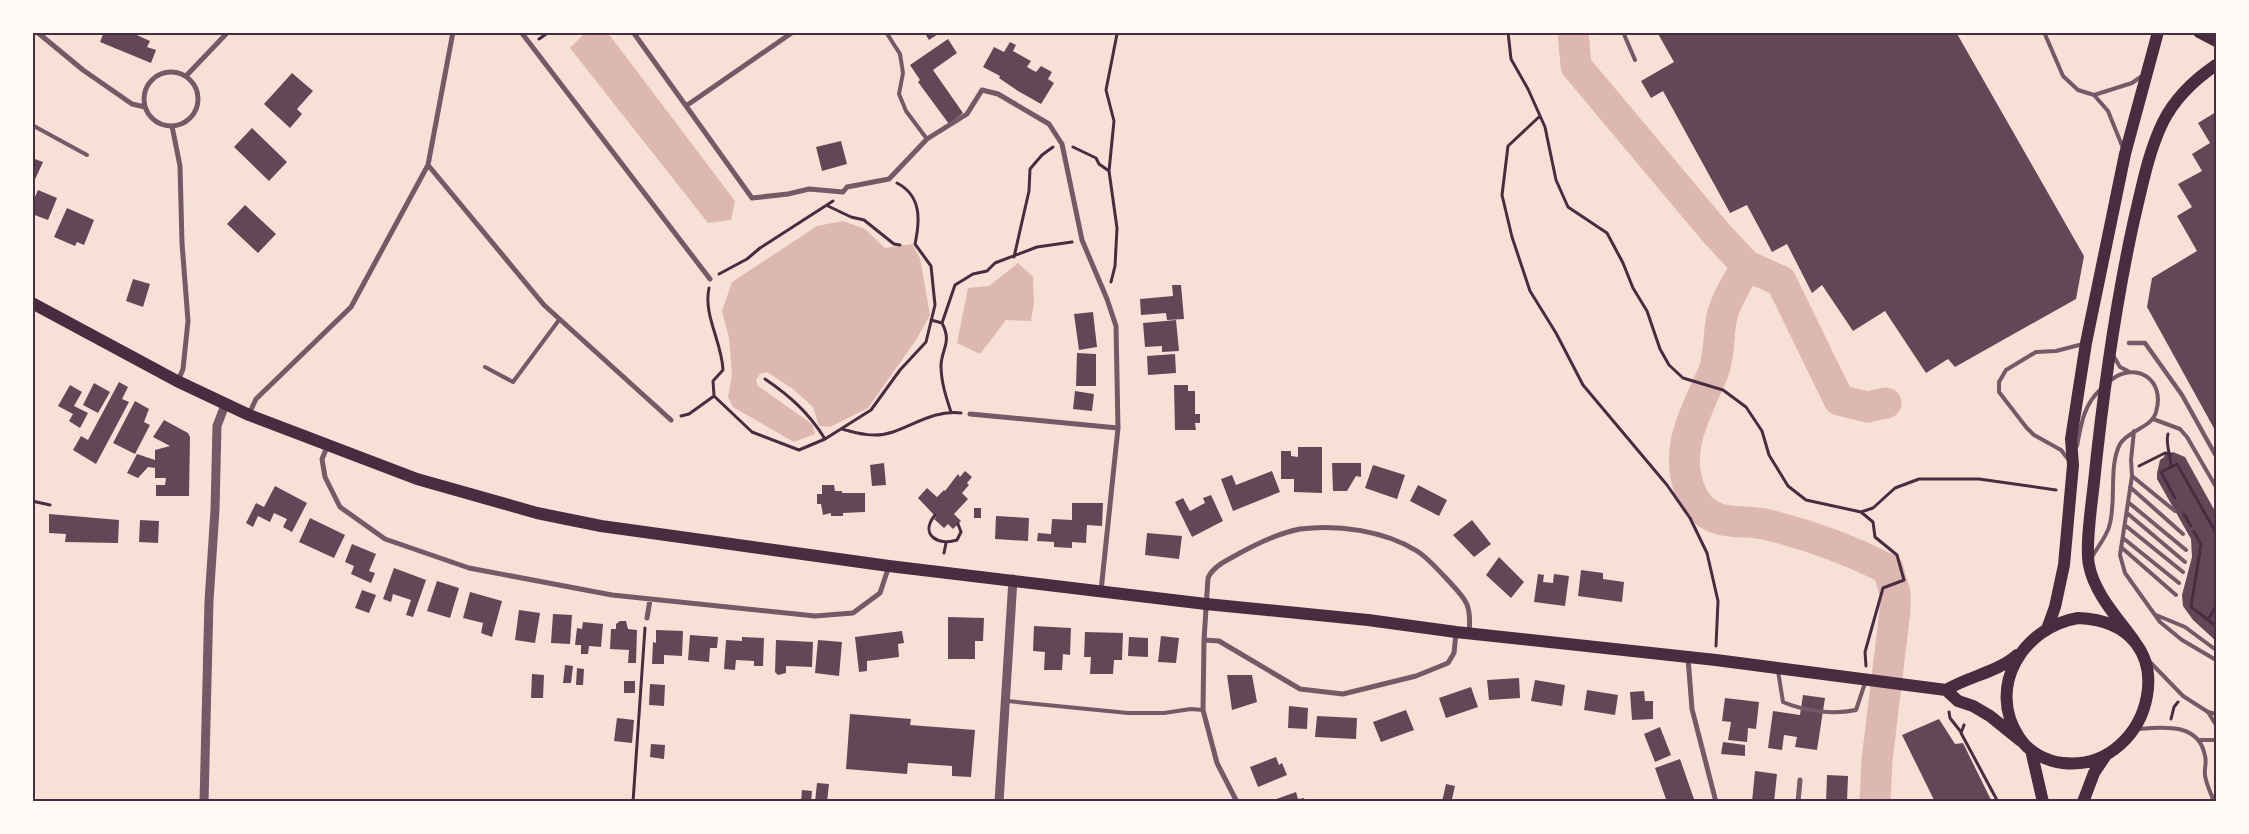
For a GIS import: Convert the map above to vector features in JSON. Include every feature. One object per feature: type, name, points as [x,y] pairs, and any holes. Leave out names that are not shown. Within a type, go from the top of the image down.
[{"type":"main road","points":[[2047,629],[2055,607],[2064,565],[2073,465],[2071,439],[2086,343],[2125,154],[2158,32]]},
{"type":"main road","points":[[2199,32],[2216,42]]},
{"type":"main road","points":[[32,303],[178,381],[249,415],[417,478],[537,513],[601,526],[889,566],[1013,579],[1206,604],[1272,609],[1463,633],[1688,656],[1866,681],[1946,690],[1958,701],[1973,706],[1990,716],[2031,750],[2051,760],[2071,764],[2086,762],[2108,753],[2122,742],[2141,716],[2147,702],[2150,684],[2143,655],[2095,585],[2088,563],[2098,442],[2123,270],[2146,171],[2156,138],[2164,120],[2185,90],[2216,65]]},
{"type":"main road","points":[[1946,690],[1962,680],[2004,666],[2047,629],[2067,620],[2094,618],[2120,629],[2135,642]]},
{"type":"main road","points":[[2021,741],[2008,716],[2005,688],[2009,674],[2025,648]]},
{"type":"main road","points":[[2031,750],[2043,802]]},
{"type":"main road","points":[[2083,802],[2094,773],[2108,753]]},
{"type":"street","points":[[37,32],[83,70],[132,104],[145,107]]},
{"type":"street","points":[[186,76],[228,32]]},
{"type":"street","points":[[249,415],[256,400],[352,307],[428,165],[453,32]]},
{"type":"street","points":[[521,32],[710,279]]},
{"type":"street","points":[[634,32],[752,198],[788,194],[809,189],[843,192],[852,186],[889,179],[926,139],[967,114],[982,90],[998,94],[1049,124],[1062,144],[1082,240],[1107,299],[1116,326],[1118,428],[1100,591]]},
{"type":"street","points":[[686,106],[793,32]]},
{"type":"street","points":[[165,72],[186,76],[196,89],[197,106],[188,120],[172,126],[156,121],[145,107],[145,92],[152,79],[165,72]]},
{"type":"street","points":[[172,126],[180,166],[182,243],[188,321],[183,369],[178,381]]},
{"type":"street","points":[[428,165],[544,306],[671,420]]},
{"type":"street","points":[[2129,343],[2145,343],[2182,395],[2216,456]]},
{"type":"street","points":[[204,802],[209,601],[215,510],[217,426],[225,404]]},
{"type":"street","points":[[970,414],[1118,428]]},
{"type":"street","points":[[328,444],[322,459],[325,477],[340,507],[385,539],[469,568],[612,595],[815,616],[853,613],[880,594],[889,566]]},
{"type":"street","points":[[1204,640],[1219,641],[1300,689],[1343,694],[1416,676],[1448,663],[1463,633],[1470,612],[1466,601],[1419,552],[1400,542],[1344,528],[1299,530],[1282,534],[1233,557],[1210,572],[1204,640],[1203,710],[1217,763],[1237,802]]},
{"type":"street","points":[[999,802],[1013,579]]},
{"type":"street","points":[[647,618],[650,600]]},
{"type":"street","points":[[1688,656],[1692,709],[1716,802]]},
{"type":"street","points":[[1798,802],[1800,780]]},
{"type":"lane","points":[[886,32],[900,54],[903,73],[899,94],[906,111],[926,139]]},
{"type":"lane","points":[[1623,32],[1635,60]]},
{"type":"lane","points":[[2044,32],[2063,76],[2078,90],[2094,95],[2108,111],[2125,154]]},
{"type":"lane","points":[[2094,95],[2132,83],[2147,72]]},
{"type":"lane","points":[[32,125],[87,155]]},
{"type":"lane","points":[[485,367],[513,382],[559,320]]},
{"type":"lane","points":[[2073,465],[2060,450],[2034,435],[2026,427],[1999,392],[1999,382],[2006,370],[2036,352],[2056,351],[2086,343]]},
{"type":"lane","points":[[2112,345],[2117,362],[2128,372]]},
{"type":"lane","points":[[2073,465],[2085,410],[2094,396],[2118,374],[2128,372],[2139,373],[2152,380],[2158,394],[2158,402],[2153,419],[2120,444],[2115,463],[2109,528],[2088,563]]},
{"type":"lane","points":[[2153,419],[2172,425],[2180,429],[2187,436],[2216,487]]},
{"type":"lane","points":[[2134,432],[2132,476],[2126,526],[2121,547],[2120,560],[2123,569],[2160,622],[2182,640],[2216,660]]},
{"type":"lane","points":[[2132,476],[2175,511]]},
{"type":"lane","points":[[2130,487],[2183,534]]},
{"type":"lane","points":[[2128,502],[2186,550]]},
{"type":"lane","points":[[2127,513],[2185,562]]},
{"type":"lane","points":[[2126,526],[2183,572]]},
{"type":"lane","points":[[2123,538],[2179,583]]},
{"type":"lane","points":[[2121,547],[2176,594]]},
{"type":"lane","points":[[2154,614],[2185,627],[2216,650]]},
{"type":"lane","points":[[2143,655],[2183,696],[2208,712],[2216,714]]},
{"type":"lane","points":[[1778,668],[1782,702],[1795,708],[1841,713],[1856,710],[1866,681]]},
{"type":"lane","points":[[1005,701],[1128,713],[1203,710]]},
{"type":"lane","points":[[2208,712],[2216,725]]},
{"type":"lane","points":[[2132,729],[2170,727],[2190,732],[2204,750],[2206,758],[2205,776],[2214,802]]},
{"type":"lane","points":[[2198,740],[2216,740]]},
{"type":"lane","points":[[2214,802],[2216,793]]},
{"type":"path","points":[[1115,266],[1117,228],[1109,171],[1114,121],[1106,90],[1116,33],[1129,32]]},
{"type":"path","points":[[1508,32],[1511,60],[1528,89],[1545,127],[1556,180],[1568,207],[1607,233],[1623,263],[1633,288],[1647,311],[1660,350],[1669,365],[1683,378],[1722,390],[1746,407],[1762,431],[1769,455],[1788,486],[1806,500],[1861,512],[1873,522],[1875,537],[1896,555],[1904,580],[1883,588],[1865,652]]},
{"type":"path","points":[[1540,116],[1508,146],[1502,195],[1512,237],[1530,291],[1556,333],[1583,385],[1667,485],[1690,518],[1708,553],[1718,601],[1716,660]]},
{"type":"path","points":[[1014,257],[1029,191],[1030,169],[1042,155],[1066,143],[1096,158],[1099,164],[1109,171]]},
{"type":"path","points":[[843,192],[828,206],[768,243],[747,259],[710,279],[706,301],[722,355],[723,370],[713,381],[714,396],[752,432],[799,450],[825,439],[870,410],[900,370],[926,342],[935,305],[930,266],[916,244],[919,211],[905,187],[889,179]]},
{"type":"path","points":[[828,206],[851,217],[864,220],[894,244],[900,245]]},
{"type":"path","points":[[842,429],[858,434],[875,435],[892,432],[928,416],[951,412],[944,391],[941,364],[948,339],[942,323],[955,285],[973,274],[986,271],[995,263],[1037,247],[1082,240]]},
{"type":"path","points":[[931,320],[942,323]]},
{"type":"path","points":[[764,380],[796,401],[809,414],[825,439]]},
{"type":"path","points":[[689,414],[714,396]]},
{"type":"path","points":[[2171,466],[2166,439],[2172,425]]},
{"type":"path","points":[[2131,470],[2165,453],[2170,454]]},
{"type":"path","points":[[2177,464],[2216,533]]},
{"type":"path","points":[[1861,512],[1873,508],[1895,488],[1919,479],[1979,479],[2056,490]]},
{"type":"path","points":[[32,501],[50,506]]},
{"type":"path","points":[[934,515],[929,527],[932,537],[946,543],[957,540],[959,537],[961,532],[958,524]]},
{"type":"path","points":[[944,553],[946,543]]},
{"type":"path","points":[[2208,620],[2216,606]]},
{"type":"path","points":[[633,802],[647,618]]},
{"type":"path","points":[[2170,727],[2174,707],[2183,696]]},
{"type":"path","points":[[1950,718],[1961,732],[1998,802]]},
{"type":"path","points":[[1961,732],[1964,725]]},
{"type":"shaded area","points":[[585,33],[608,33],[735,201],[731,220],[708,223],[570,48]]},
{"type":"shaded area","points":[[843,221],[865,229],[885,248],[912,244],[920,258],[930,315],[916,340],[868,408],[830,427],[819,426],[813,407],[793,389],[767,372],[760,374],[756,380],[758,386],[812,424],[815,434],[794,442],[733,407],[728,397],[732,375],[729,338],[722,311],[732,282],[817,226]]},
{"type":"shaded area","points":[[1018,263],[1033,277],[1034,303],[1031,321],[1006,320],[980,354],[957,343],[968,288],[989,286]]},
{"type":"building","points":[[104,32],[130,32],[150,41],[147,47],[156,50],[151,63],[100,42]]},
{"type":"building","points":[[924,32],[941,32],[929,40]]},
{"type":"building","points":[[1657,32],[1956,32],[2084,256],[2076,299],[1955,367],[1948,359],[1926,373],[1885,311],[1853,331],[1822,285],[1812,293],[1787,244],[1772,252],[1747,205],[1730,213],[1663,91],[1651,98],[1641,81],[1674,62]]},
{"type":"building","points":[[948,39],[957,53],[933,70],[963,113],[949,124],[918,82],[920,80],[910,65]]},
{"type":"building","points":[[1010,42],[1016,45],[1013,51],[1031,61],[1027,67],[1036,72],[1041,66],[1052,72],[1048,79],[1054,83],[1041,104],[1018,91],[999,78],[1000,76],[983,67],[994,47],[1004,52]]},
{"type":"building","points":[[292,73],[313,91],[297,109],[302,114],[290,128],[264,104]]},
{"type":"building","points":[[2216,112],[2216,432],[2147,307],[2152,278],[2197,251],[2177,216],[2192,207],[2178,184],[2202,171],[2192,154],[2210,143],[2198,123]]},
{"type":"building","points":[[252,128],[287,162],[269,181],[234,147]]},
{"type":"building","points":[[841,141],[847,164],[822,171],[816,147]]},
{"type":"building","points":[[32,158],[43,162],[32,186]]},
{"type":"building","points":[[38,190],[57,198],[48,220],[32,214],[32,204]]},
{"type":"building","points":[[245,205],[276,234],[258,253],[227,224]]},
{"type":"building","points":[[67,208],[94,220],[84,245],[77,242],[75,246],[54,237]]},
{"type":"building","points":[[133,279],[150,284],[143,307],[126,301]]},
{"type":"building","points":[[1172,285],[1181,285],[1184,319],[1167,320],[1166,313],[1141,315],[1140,299],[1173,296]]},
{"type":"building","points":[[1093,312],[1097,347],[1079,350],[1074,314]]},
{"type":"building","points":[[1176,320],[1179,351],[1162,352],[1162,346],[1145,347],[1143,323]]},
{"type":"building","points":[[1077,353],[1096,354],[1096,386],[1076,386]]},
{"type":"building","points":[[1175,354],[1176,373],[1148,375],[1147,356]]},
{"type":"building","points":[[119,382],[128,387],[122,399],[129,402],[96,464],[73,450],[81,436],[88,440]]},
{"type":"building","points":[[94,383],[110,392],[98,413],[83,405]]},
{"type":"building","points":[[70,385],[82,392],[74,406],[88,413],[80,428],[69,421],[73,414],[58,406]]},
{"type":"building","points":[[1174,385],[1188,385],[1188,391],[1195,391],[1195,414],[1200,414],[1200,423],[1195,423],[1196,430],[1175,430]]},
{"type":"building","points":[[1075,391],[1094,394],[1092,411],[1073,409]]},
{"type":"building","points":[[135,401],[149,409],[144,422],[150,425],[135,454],[113,443]]},
{"type":"building","points":[[164,420],[188,433],[190,437],[189,496],[156,496],[156,485],[165,485],[166,478],[155,478],[155,468],[148,467],[138,478],[127,473],[137,454],[155,460],[155,450],[170,446],[153,437]]},
{"type":"building","points":[[1298,447],[1322,447],[1322,493],[1294,492],[1294,479],[1281,479],[1281,451],[1291,451],[1291,456],[1298,457]]},
{"type":"building","points":[[2173,452],[2185,457],[2216,513],[2216,641],[2193,620],[2183,606],[2182,595],[2192,557],[2191,539],[2157,479],[2160,460],[2164,457],[2165,453],[2171,454]]},
{"type":"building","points":[[884,463],[886,485],[872,486],[870,465]]},
{"type":"building","points":[[1332,463],[1361,463],[1361,477],[1356,476],[1347,491],[1333,491]]},
{"type":"building","points":[[1373,465],[1405,475],[1397,499],[1365,488]]},
{"type":"building","points":[[965,471],[972,477],[967,483],[969,485],[962,493],[968,499],[954,514],[961,521],[953,529],[948,524],[944,528],[934,519],[936,517],[918,498],[927,488],[937,497],[945,491],[958,474],[960,477]]},
{"type":"building","points":[[1272,471],[1280,492],[1233,511],[1221,479],[1232,475],[1236,485]]},
{"type":"building","points":[[822,485],[834,485],[835,491],[842,491],[842,493],[865,493],[865,512],[843,513],[843,516],[831,516],[831,513],[823,515],[821,504],[817,504],[817,494],[822,494]]},
{"type":"building","points":[[1418,485],[1447,500],[1439,516],[1410,501]]},
{"type":"building","points":[[275,486],[307,503],[292,532],[283,527],[287,519],[274,513],[270,522],[258,516],[253,527],[246,523],[256,503],[264,507]]},
{"type":"building","points":[[1211,495],[1223,521],[1192,537],[1175,502],[1183,498],[1190,511],[1205,503],[1203,498]]},
{"type":"building","points":[[1072,503],[1103,503],[1102,526],[1087,525],[1086,543],[1072,542],[1072,548],[1054,547],[1054,542],[1037,541],[1038,533],[1051,534],[1052,519],[1072,520]]},
{"type":"building","points":[[974,508],[981,508],[981,518],[974,518]]},
{"type":"building","points":[[49,514],[119,520],[118,543],[65,542],[66,534],[49,533]]},
{"type":"building","points":[[996,516],[1029,518],[1028,541],[995,539]]},
{"type":"building","points":[[310,518],[345,535],[334,558],[299,542]]},
{"type":"building","points":[[140,520],[159,521],[158,543],[139,542]]},
{"type":"building","points":[[1472,520],[1491,544],[1474,557],[1453,535]]},
{"type":"building","points":[[1147,533],[1182,536],[1179,559],[1145,555]]},
{"type":"building","points":[[352,544],[376,554],[369,571],[375,573],[371,583],[351,574],[354,566],[345,562]]},
{"type":"building","points":[[1499,557],[1524,582],[1511,598],[1486,575]]},
{"type":"building","points":[[394,568],[426,580],[413,617],[406,615],[411,600],[393,594],[391,602],[383,599]]},
{"type":"building","points":[[1581,570],[1603,573],[1603,579],[1624,582],[1622,602],[1578,596]]},
{"type":"building","points":[[1538,574],[1544,575],[1543,582],[1553,583],[1554,574],[1569,576],[1565,606],[1534,602]]},
{"type":"building","points":[[437,581],[459,588],[450,618],[427,611]]},
{"type":"building","points":[[362,590],[376,595],[369,613],[355,608]]},
{"type":"building","points":[[470,592],[502,601],[492,637],[481,633],[483,623],[463,618]]},
{"type":"building","points":[[519,610],[540,613],[535,643],[515,640]]},
{"type":"building","points":[[553,614],[572,615],[570,644],[551,643]]},
{"type":"building","points":[[948,617],[984,618],[983,641],[975,641],[975,659],[948,659]]},
{"type":"building","points":[[620,621],[626,621],[628,629],[637,630],[636,663],[628,663],[629,650],[610,649],[611,629],[616,629],[616,624]]},
{"type":"building","points":[[583,622],[603,624],[601,647],[589,646],[588,654],[581,654],[581,645],[575,645],[577,628],[582,629]]},
{"type":"building","points":[[1034,626],[1071,628],[1070,655],[1063,654],[1062,670],[1044,670],[1045,652],[1033,651]]},
{"type":"building","points":[[656,630],[683,631],[682,656],[664,655],[664,664],[652,664],[653,642],[656,643]]},
{"type":"building","points":[[902,631],[904,643],[898,644],[899,657],[867,661],[867,671],[859,672],[855,637]]},
{"type":"building","points":[[1085,632],[1123,633],[1122,660],[1114,660],[1113,674],[1090,674],[1091,657],[1084,657]]},
{"type":"building","points":[[690,635],[718,637],[717,648],[710,648],[709,662],[688,660]]},
{"type":"building","points":[[1161,636],[1179,638],[1176,663],[1158,662]]},
{"type":"building","points":[[742,637],[764,638],[763,666],[754,666],[754,661],[736,660],[735,670],[724,669],[726,640],[742,641]]},
{"type":"building","points":[[1129,637],[1148,638],[1148,657],[1128,656]]},
{"type":"building","points":[[776,640],[813,642],[812,667],[786,666],[786,673],[778,675],[775,672]]},
{"type":"building","points":[[818,640],[842,642],[839,676],[815,673]]},
{"type":"building","points":[[565,665],[573,666],[571,683],[563,683]]},
{"type":"building","points":[[577,668],[584,669],[583,685],[576,685]]},
{"type":"building","points":[[532,674],[544,675],[543,698],[531,698]]},
{"type":"building","points":[[1227,675],[1252,675],[1257,702],[1232,710]]},
{"type":"building","points":[[1519,678],[1520,698],[1489,700],[1487,680]]},
{"type":"building","points":[[1535,680],[1565,685],[1562,706],[1531,701]]},
{"type":"building","points":[[624,681],[635,681],[635,693],[624,693]]},
{"type":"building","points":[[650,684],[665,685],[664,706],[649,705]]},
{"type":"building","points":[[1471,687],[1478,707],[1446,718],[1439,698]]},
{"type":"building","points":[[1587,690],[1618,695],[1615,715],[1584,710]]},
{"type":"building","points":[[1644,691],[1645,701],[1653,701],[1653,719],[1632,720],[1630,692]]},
{"type":"building","points":[[1803,695],[1825,698],[1817,750],[1795,747],[1797,737],[1784,735],[1782,750],[1768,748],[1773,711],[1800,715]]},
{"type":"building","points":[[1725,698],[1759,702],[1756,729],[1748,728],[1747,742],[1728,740],[1731,722],[1722,721]]},
{"type":"building","points":[[1289,706],[1308,708],[1307,729],[1288,728]]},
{"type":"building","points":[[1406,710],[1414,730],[1381,742],[1373,722]]},
{"type":"building","points":[[850,714],[911,719],[910,725],[975,730],[971,777],[952,776],[952,766],[908,763],[907,774],[846,769]]},
{"type":"building","points":[[1317,716],[1357,718],[1356,739],[1315,737]]},
{"type":"building","points":[[617,718],[634,720],[632,743],[614,741]]},
{"type":"building","points":[[1939,719],[1955,744],[1963,743],[1992,802],[1935,802],[1902,735]]},
{"type":"building","points":[[1660,727],[1671,755],[1655,762],[1644,734]]},
{"type":"building","points":[[1723,742],[1745,745],[1745,756],[1721,754]]},
{"type":"building","points":[[651,744],[665,745],[664,759],[650,757]]},
{"type":"building","points":[[1276,757],[1279,765],[1282,763],[1287,775],[1258,787],[1250,767]]},
{"type":"building","points":[[1680,759],[1695,802],[1667,802],[1655,768]]},
{"type":"building","points":[[1755,771],[1777,774],[1774,802],[1752,802]]},
{"type":"building","points":[[1827,775],[1848,776],[1847,802],[1826,802]]},
{"type":"building","points":[[817,783],[829,784],[827,802],[815,802]]},
{"type":"building","points":[[1446,784],[1455,786],[1452,799],[1460,802],[1442,802]]},
{"type":"building","points":[[802,790],[812,791],[811,802],[801,802]]},
{"type":"building","points":[[1296,792],[1298,799],[1304,798],[1305,802],[1268,802]]},
{"type":"waterway","points":[[1573,32],[1576,66],[1716,233],[1747,266],[1781,281],[1839,400],[1867,407],[1886,403]]},
{"type":"waterway","points":[[1747,266],[1730,295],[1723,313],[1715,366],[1694,417],[1686,443],[1686,477],[1694,498],[1708,514],[1719,519],[1764,524],[1796,532],[1858,555],[1888,569],[1895,593],[1895,611],[1877,760],[1875,802]]}]
